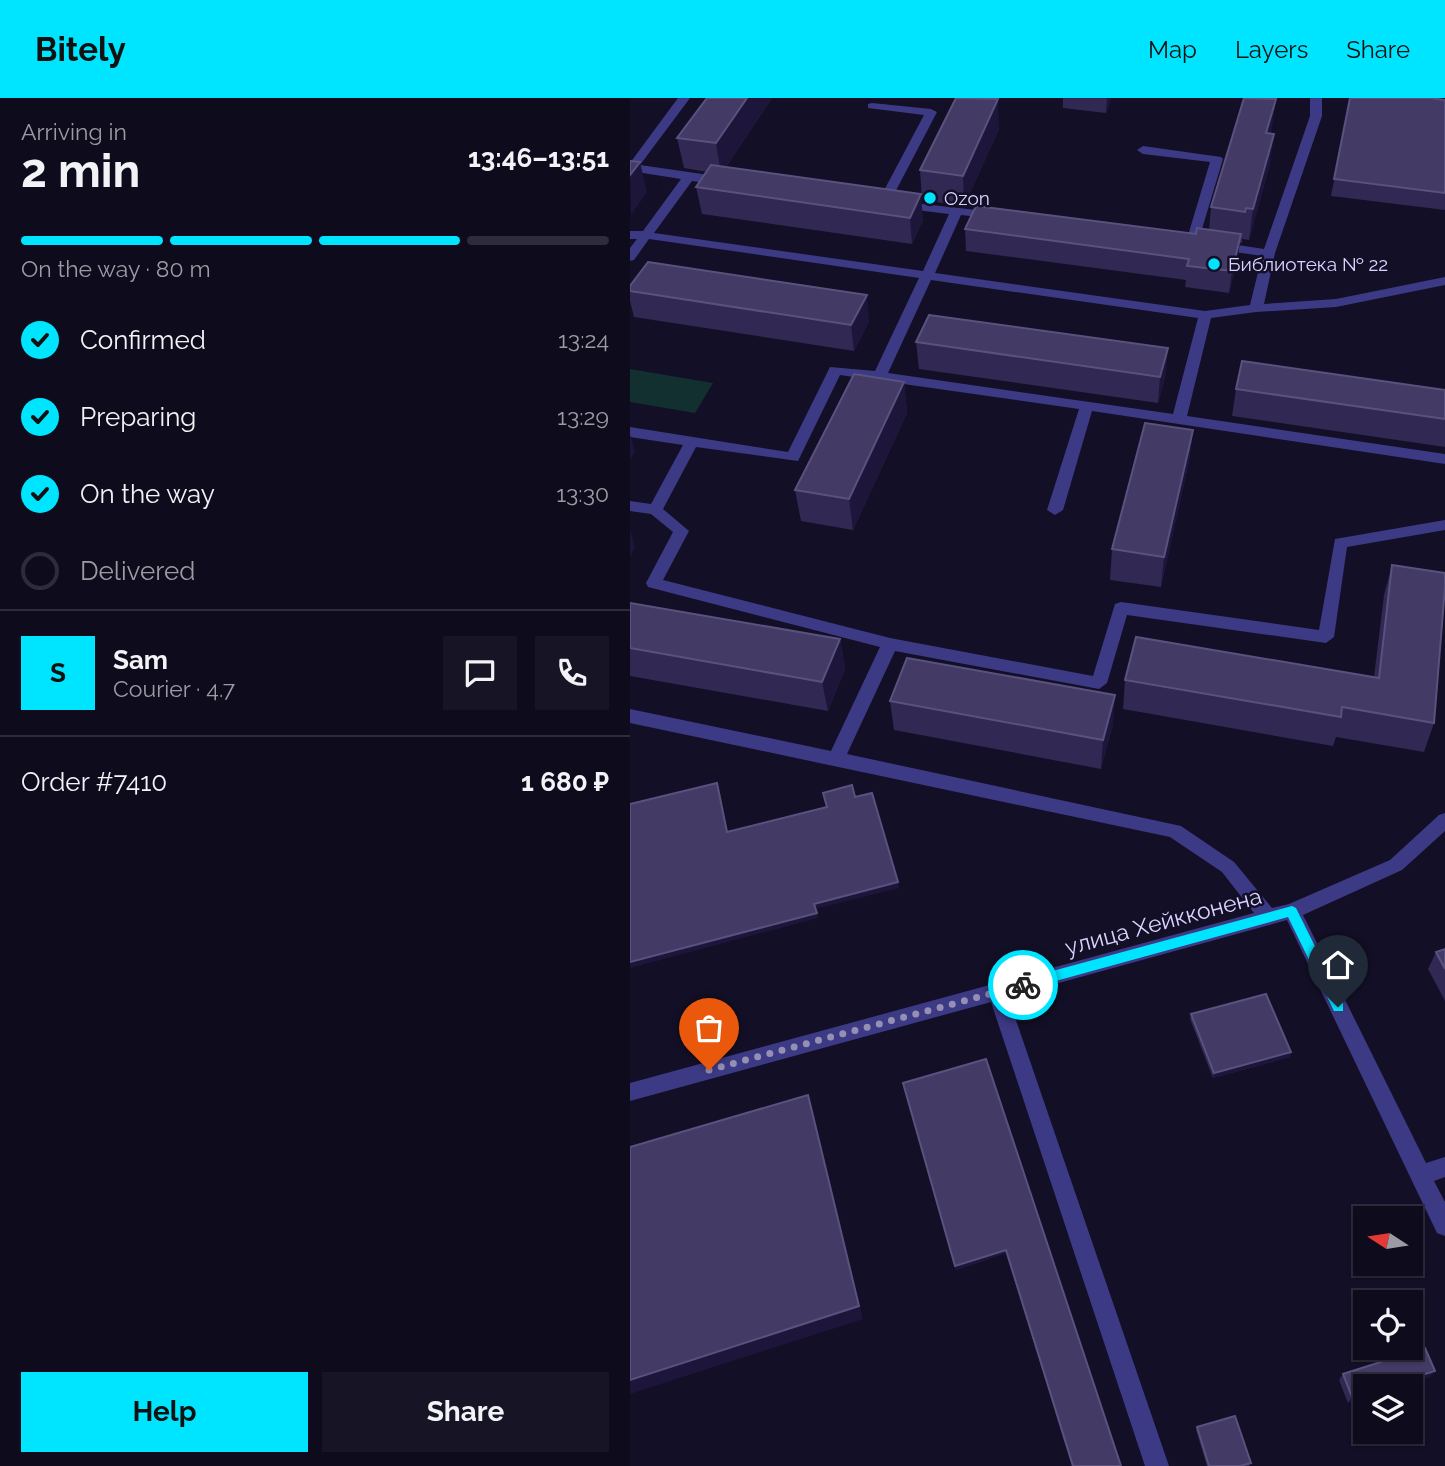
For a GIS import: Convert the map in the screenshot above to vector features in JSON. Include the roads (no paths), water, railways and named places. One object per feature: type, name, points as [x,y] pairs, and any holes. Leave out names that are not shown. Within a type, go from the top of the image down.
[{"type":"street","points":[[684,98],[631,168],[741,184]]},
{"type":"street","points":[[1256,308],[1269,253],[1316,116],[1316,98]]},
{"type":"street","points":[[872,106],[931,112],[884,202]]},
{"type":"street","points":[[1143,150],[1217,159],[1192,242]]},
{"type":"street","points":[[630,257],[689,177]]},
{"type":"street","points":[[858,198],[1012,218]]},
{"type":"street","points":[[880,376],[957,211]]},
{"type":"street","points":[[630,235],[1205,316],[1256,308],[1336,303],[1445,281]]},
{"type":"street","points":[[1178,240],[1269,253]]},
{"type":"street","points":[[1179,419],[1205,316]]},
{"type":"street","points":[[630,432],[793,458],[835,370],[1445,459]]},
{"type":"street","points":[[1055,510],[1087,406]]},
{"type":"street","points":[[655,510],[692,442]]},
{"type":"street","points":[[630,506],[655,510],[681,531],[654,583],[890,644],[1099,683],[1121,608],[1326,637],[1340,543],[1442,529]]},
{"type":"street","points":[[836,759],[890,644]]},
{"type":"street","points":[[630,716],[1175,831],[1228,867],[1269,918]]},
{"type":"street","name":"улица Хейкконена","points":[[630,1092],[1292,911],[1396,865],[1445,820]]},
{"type":"street","points":[[1292,911],[1445,1225]]},
{"type":"street","points":[[998,992],[1157,1466]]},
{"type":"street","points":[[1421,1175],[1445,1167]]},
{"type":"place","name":"Ozon","points":[[930,198]]},
{"type":"place","name":"Библиотека № 22","points":[[1214,264]]}]
